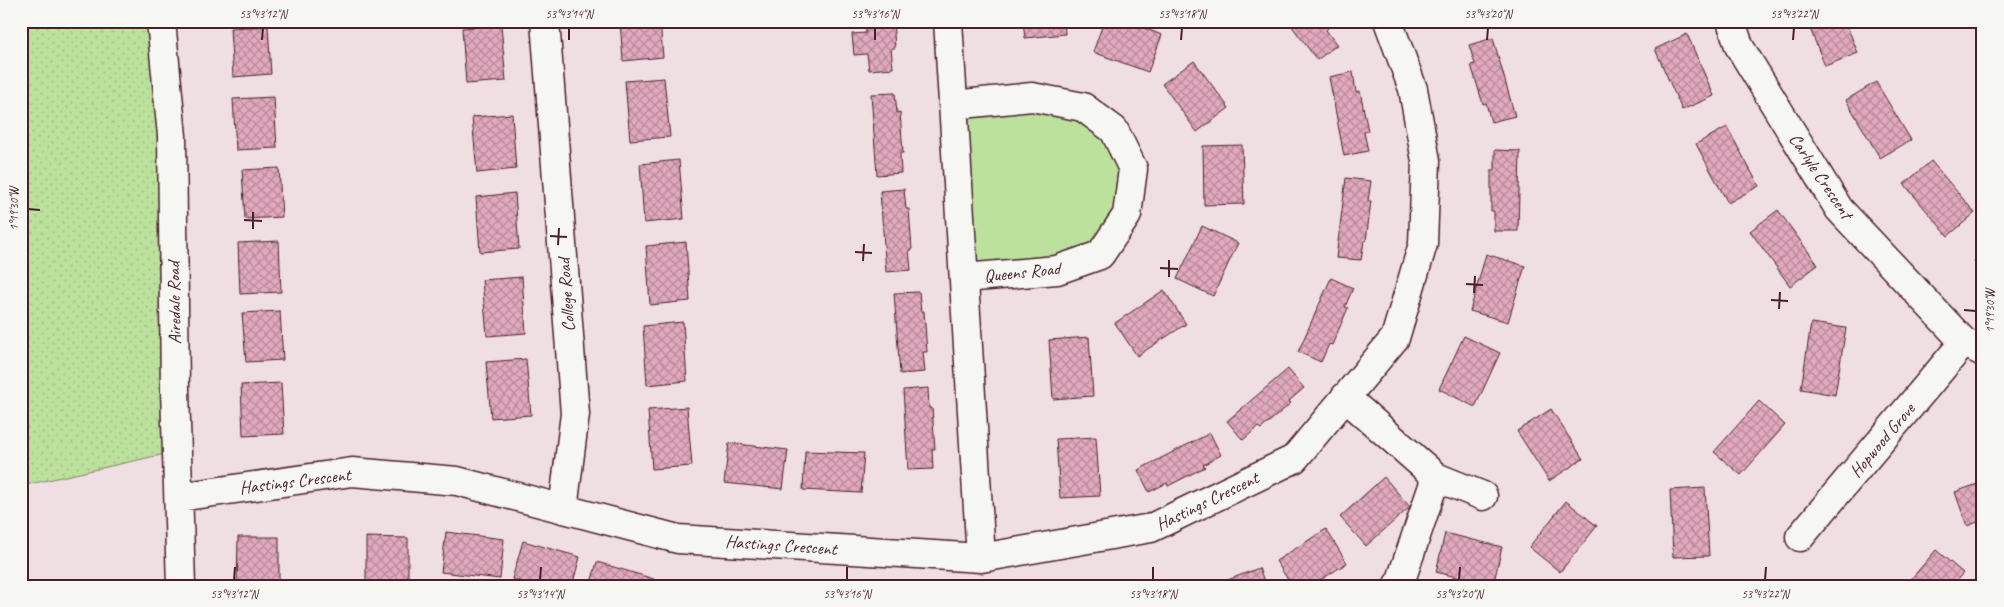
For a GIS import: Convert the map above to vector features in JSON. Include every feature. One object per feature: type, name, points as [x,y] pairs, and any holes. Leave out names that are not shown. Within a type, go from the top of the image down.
[{"type":"street","name":"Airedale Road","points":[[161,21],[172,136],[175,389],[181,586]]},
{"type":"street","name":"College Road","points":[[545,21],[575,414],[563,509]]},
{"type":"street","name":"Queens Road","points":[[948,21],[981,558]]},
{"type":"street","name":"Hastings Crescent","points":[[179,497],[352,472],[457,482],[678,539],[981,558],[1151,528],[1294,459],[1395,338],[1423,244],[1426,160],[1413,89],[1388,21]]},
{"type":"street","name":"Carlyle Crescent","points":[[1731,21],[1739,46],[1839,209],[1974,347]]},
{"type":"street","name":"Queens Road","points":[[954,105],[1032,97],[1083,107],[1114,130],[1132,169],[1127,214],[1100,255],[1057,270],[964,278]]},
{"type":"street","name":"Hopwood Grove","points":[[1800,538],[1974,347]]},
{"type":"street","points":[[1345,397],[1436,477],[1483,496]]},
{"type":"street","points":[[1397,586],[1401,580],[1436,477]]},
{"type":"green space","points":[[21,21],[161,21],[178,451],[21,486]]},
{"type":"green space","points":[[1032,97],[1083,107],[1133,169],[1100,255],[964,278],[955,121]]},
{"type":"building","points":[[620,21],[660,21],[663,57],[623,61]]},
{"type":"building","points":[[865,21],[893,21],[895,48],[891,48],[893,68],[869,70],[867,54],[854,55],[852,34],[866,33]]},
{"type":"building","points":[[1023,21],[1064,21],[1065,34],[1025,38]]},
{"type":"building","points":[[1104,21],[1126,21],[1162,35],[1148,72],[1093,52]]},
{"type":"building","points":[[1288,21],[1323,21],[1328,28],[1326,30],[1337,45],[1317,60]]},
{"type":"building","points":[[1807,21],[1845,21],[1858,53],[1825,66]]},
{"type":"building","points":[[501,25],[506,81],[466,84],[462,28]]},
{"type":"building","points":[[268,26],[271,74],[233,77],[230,28]]},
{"type":"building","points":[[1687,34],[1714,96],[1682,110],[1655,49]]},
{"type":"building","points":[[1493,38],[1515,116],[1491,122],[1486,103],[1483,104],[1471,65],[1475,64],[1469,45]]},
{"type":"building","points":[[1194,61],[1229,108],[1197,132],[1162,84]]},
{"type":"building","points":[[1353,72],[1356,92],[1360,91],[1368,131],[1364,132],[1368,151],[1344,156],[1329,77]]},
{"type":"building","points":[[664,78],[670,137],[630,140],[625,81]]},
{"type":"building","points":[[1876,82],[1911,140],[1880,158],[1846,100]]},
{"type":"building","points":[[895,93],[897,113],[900,112],[903,153],[900,153],[901,173],[877,175],[871,94]]},
{"type":"building","points":[[274,97],[277,148],[236,150],[233,99]]},
{"type":"building","points":[[512,114],[516,169],[477,173],[472,117]]},
{"type":"building","points":[[1727,127],[1759,186],[1728,203],[1696,144]]},
{"type":"building","points":[[1242,145],[1244,204],[1204,205],[1203,146]]},
{"type":"building","points":[[1495,150],[1520,151],[1518,231],[1494,231],[1494,211],[1491,211],[1491,170],[1495,170]]},
{"type":"building","points":[[679,160],[684,219],[644,223],[640,164]]},
{"type":"building","points":[[1931,161],[1975,213],[1948,236],[1904,184]]},
{"type":"building","points":[[279,168],[282,217],[245,219],[242,170]]},
{"type":"building","points":[[1346,178],[1371,181],[1368,201],[1371,201],[1366,241],[1364,241],[1361,260],[1336,258]]},
{"type":"building","points":[[904,189],[906,209],[909,209],[912,250],[909,250],[911,270],[886,272],[880,191]]},
{"type":"building","points":[[515,193],[519,249],[480,252],[476,197]]},
{"type":"building","points":[[1778,210],[1818,265],[1790,286],[1750,231]]},
{"type":"building","points":[[1202,226],[1238,243],[1213,296],[1177,279]]},
{"type":"building","points":[[279,241],[281,292],[240,294],[238,243]]},
{"type":"building","points":[[686,242],[690,301],[650,305],[646,246]]},
{"type":"building","points":[[1983,251],[1983,269],[1974,261]]},
{"type":"building","points":[[1486,254],[1525,266],[1508,322],[1470,311]]},
{"type":"building","points":[[522,277],[526,333],[487,336],[482,280]]},
{"type":"building","points":[[1331,278],[1353,288],[1345,307],[1348,308],[1332,345],[1329,344],[1321,362],[1298,352]]},
{"type":"building","points":[[1164,290],[1186,324],[1137,356],[1115,323]]},
{"type":"building","points":[[919,292],[921,312],[924,311],[927,352],[923,352],[925,372],[900,374],[894,293]]},
{"type":"building","points":[[280,311],[283,360],[246,362],[242,313]]},
{"type":"building","points":[[683,322],[687,381],[647,385],[643,326]]},
{"type":"building","points":[[1811,323],[1846,328],[1835,395],[1801,389]]},
{"type":"building","points":[[1464,336],[1500,353],[1475,407],[1439,389]]},
{"type":"building","points":[[1089,337],[1093,396],[1053,399],[1049,340]]},
{"type":"building","points":[[526,359],[531,415],[491,418],[486,362]]},
{"type":"building","points":[[1288,369],[1304,388],[1289,401],[1291,403],[1261,429],[1258,427],[1243,440],[1227,421]]},
{"type":"building","points":[[281,383],[284,434],[243,436],[241,385]]},
{"type":"building","points":[[928,388],[929,408],[932,408],[935,449],[932,449],[933,469],[908,470],[903,390]]},
{"type":"building","points":[[1759,401],[1785,425],[1741,475],[1714,452]]},
{"type":"building","points":[[687,407],[692,466],[652,469],[648,410]]},
{"type":"building","points":[[1551,409],[1583,459],[1549,481],[1517,431]]},
{"type":"building","points":[[1210,433],[1221,455],[1203,465],[1205,467],[1168,486],[1167,483],[1149,492],[1138,470]]},
{"type":"building","points":[[1096,437],[1100,496],[1060,498],[1056,439]]},
{"type":"building","points":[[729,443],[788,450],[783,489],[724,483]]},
{"type":"building","points":[[805,451],[864,453],[861,493],[803,490]]},
{"type":"building","points":[[1384,477],[1410,507],[1366,546],[1340,517]]},
{"type":"building","points":[[1983,482],[1983,520],[1967,526],[1955,492]]},
{"type":"building","points":[[1705,488],[1709,556],[1673,557],[1670,490]]},
{"type":"building","points":[[1566,501],[1597,526],[1560,572],[1529,547]]},
{"type":"building","points":[[1326,529],[1347,563],[1311,586],[1292,586],[1276,561]]},
{"type":"building","points":[[446,532],[504,539],[500,579],[441,572]]},
{"type":"building","points":[[1445,533],[1502,547],[1493,586],[1436,572]]},
{"type":"building","points":[[238,537],[279,537],[279,586],[237,586]]},
{"type":"building","points":[[366,537],[408,538],[408,586],[366,586]]},
{"type":"building","points":[[523,541],[580,557],[572,586],[534,586],[512,579]]},
{"type":"building","points":[[1936,550],[1963,573],[1952,586],[1905,586]]},
{"type":"building","points":[[597,562],[654,579],[652,586],[590,586]]},
{"type":"building","points":[[1259,568],[1266,586],[1212,586]]}]
